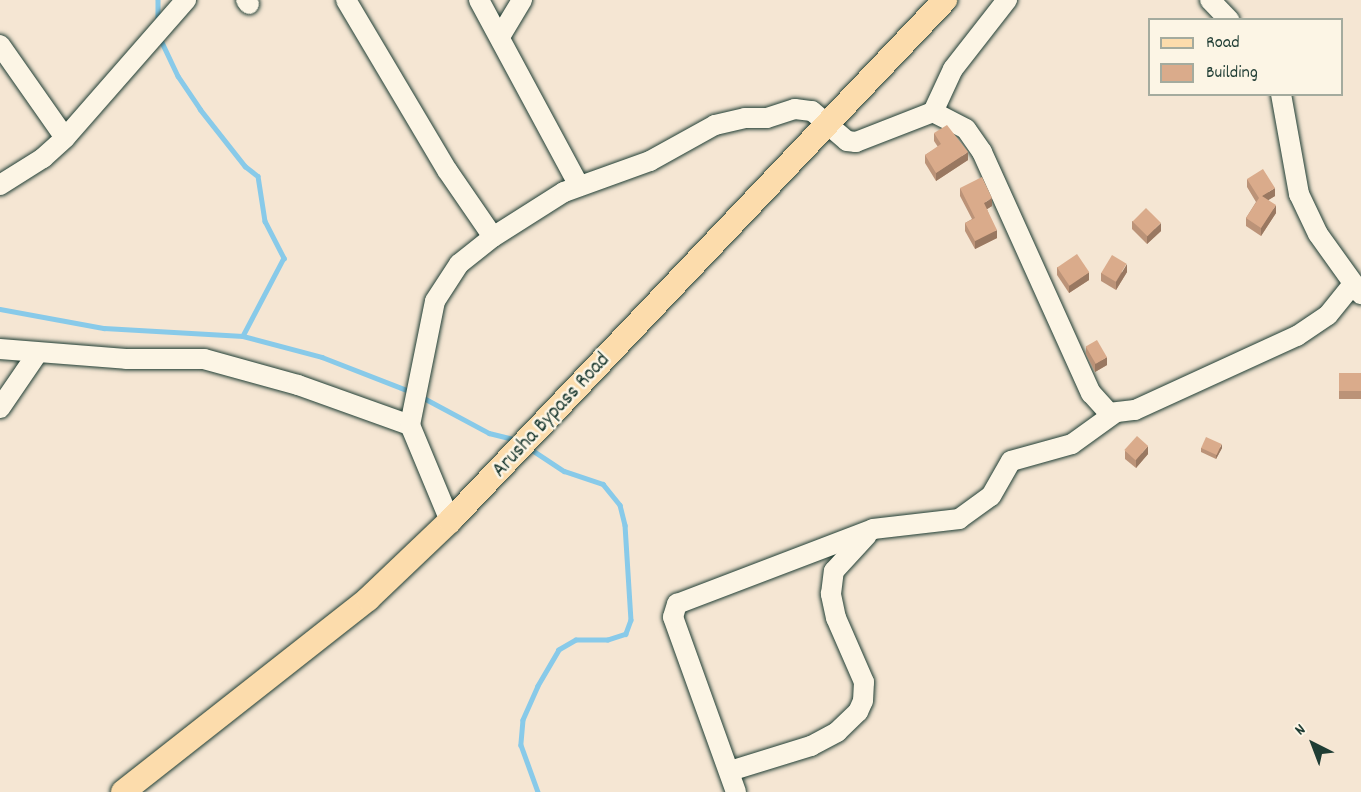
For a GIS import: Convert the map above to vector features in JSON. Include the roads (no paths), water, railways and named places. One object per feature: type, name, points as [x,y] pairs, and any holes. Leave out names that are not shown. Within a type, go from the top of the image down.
[{"type":"main road","name":"Arusha Bypass Road","points":[[123,792],[368,599],[502,470],[945,0]]},
{"type":"street","points":[[0,185],[43,158],[65,138],[186,0]]},
{"type":"street","points":[[346,0],[447,170],[493,237]]},
{"type":"street","points":[[479,0],[501,35],[579,186]]},
{"type":"street","points":[[501,35],[522,0]]},
{"type":"street","points":[[450,520],[410,425],[421,383],[435,301],[459,264],[493,237],[548,200],[579,186],[650,161],[715,125],[733,119],[767,118],[803,109],[847,141],[856,142],[933,112],[953,69],[1007,0]]},
{"type":"street","points":[[1210,0],[1227,18]]},
{"type":"street","points":[[0,45],[65,138]]},
{"type":"street","points":[[736,792],[673,617],[674,607],[682,600],[873,529],[959,519],[992,496],[1011,461],[1072,444],[1115,413],[1135,410],[1297,336],[1328,315],[1357,289],[1318,234],[1299,194],[1281,96]]},
{"type":"street","points":[[933,112],[959,123],[982,152],[1091,393],[1101,408],[1115,413]]},
{"type":"street","points":[[0,349],[37,354],[204,359],[298,385],[410,425]]},
{"type":"street","points":[[0,408],[37,354]]},
{"type":"street","points":[[730,771],[811,746],[837,732],[858,712],[864,682],[836,618],[831,580],[840,562],[873,529]]},
{"type":"waterway","points":[[158,0],[158,21]]},
{"type":"waterway","points":[[160,38],[178,76],[200,109],[245,166],[258,176],[265,221],[284,258],[243,336]]},
{"type":"waterway","points":[[0,309],[104,328],[243,336],[322,357],[412,392]]},
{"type":"waterway","points":[[422,397],[489,433],[518,440]]},
{"type":"waterway","points":[[529,448],[564,471],[603,484],[620,505],[625,525],[631,620],[626,634],[608,640],[576,640],[559,650],[538,686],[523,720],[521,745],[538,792]]}]
